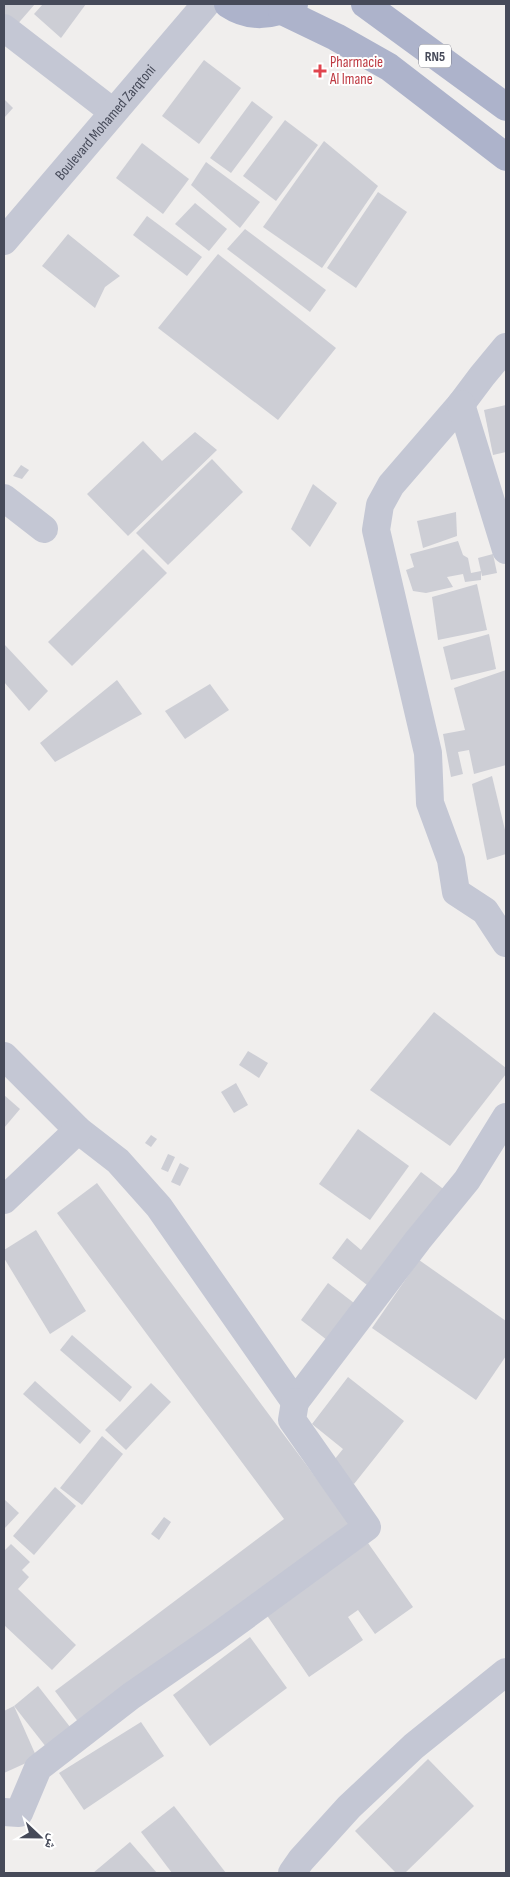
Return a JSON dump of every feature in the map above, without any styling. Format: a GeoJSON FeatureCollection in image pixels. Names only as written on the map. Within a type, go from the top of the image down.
{"type":"FeatureCollection","features":[{"type":"Feature","properties":{"kind":"main road","name":"RN5"},"geometry":{"type":"LineString","coordinates":[[228,4],[246,13],[264,15],[288,7],[389,67],[506,157]]}},
{"type":"Feature","properties":{"kind":"main road","name":"RN5"},"geometry":{"type":"LineString","coordinates":[[365,4],[506,107]]}},
{"type":"Feature","properties":{"kind":"street","name":"Boulevard Mohamed Zarqtoni"},"geometry":{"type":"LineString","coordinates":[[4,241],[206,4]]}},
{"type":"Feature","properties":{"kind":"street"},"geometry":{"type":"LineString","coordinates":[[4,28],[114,112]]}},
{"type":"Feature","properties":{"kind":"street"},"geometry":{"type":"LineString","coordinates":[[506,347],[494,374],[461,404],[384,495],[377,517],[376,530],[428,753],[430,803],[450,860],[456,892],[485,911],[506,943]]}},
{"type":"Feature","properties":{"kind":"street"},"geometry":{"type":"LineString","coordinates":[[461,404],[506,550]]}},
{"type":"Feature","properties":{"kind":"street"},"geometry":{"type":"LineString","coordinates":[[4,498],[44,529]]}},
{"type":"Feature","properties":{"kind":"street"},"geometry":{"type":"LineString","coordinates":[[4,1056],[78,1130],[118,1161],[159,1208],[295,1402]]}},
{"type":"Feature","properties":{"kind":"street"},"geometry":{"type":"LineString","coordinates":[[4,1812],[20,1813],[38,1768],[131,1696],[216,1638],[367,1527],[292,1420],[295,1402],[418,1240],[467,1180],[506,1117]]}},
{"type":"Feature","properties":{"kind":"street"},"geometry":{"type":"LineString","coordinates":[[4,1200],[78,1130]]}},
{"type":"Feature","properties":{"kind":"street"},"geometry":{"type":"LineString","coordinates":[[292,1873],[301,1860],[356,1800],[414,1746],[506,1672]]}},
{"type":"Feature","properties":{"kind":"building"},"geometry":{"type":"Polygon","coordinates":[[[4,4],[35,4],[15,27],[4,18],[4,4]]]}},
{"type":"Feature","properties":{"kind":"building"},"geometry":{"type":"Polygon","coordinates":[[[43,4],[86,4],[61,38],[34,14],[43,4]]]}},
{"type":"Feature","properties":{"kind":"building"},"geometry":{"type":"Polygon","coordinates":[[[204,60],[241,88],[199,144],[162,116],[204,60]]]}},
{"type":"Feature","properties":{"kind":"building"},"geometry":{"type":"Polygon","coordinates":[[[4,99],[13,108],[4,118],[4,99]]]}},
{"type":"Feature","properties":{"kind":"building"},"geometry":{"type":"Polygon","coordinates":[[[252,101],[273,117],[231,173],[210,158],[252,101]]]}},
{"type":"Feature","properties":{"kind":"building"},"geometry":{"type":"Polygon","coordinates":[[[285,120],[318,145],[276,201],[243,176],[285,120]]]}},
{"type":"Feature","properties":{"kind":"building"},"geometry":{"type":"Polygon","coordinates":[[[324,141],[378,186],[322,268],[263,227],[324,141]]]}},
{"type":"Feature","properties":{"kind":"building"},"geometry":{"type":"Polygon","coordinates":[[[142,143],[189,179],[163,214],[116,178],[142,143]]]}},
{"type":"Feature","properties":{"kind":"building"},"geometry":{"type":"Polygon","coordinates":[[[206,162],[260,202],[240,228],[191,185],[206,162]]]}},
{"type":"Feature","properties":{"kind":"building"},"geometry":{"type":"Polygon","coordinates":[[[378,192],[407,212],[356,288],[327,268],[378,192]]]}},
{"type":"Feature","properties":{"kind":"building"},"geometry":{"type":"Polygon","coordinates":[[[195,203],[227,229],[209,251],[175,224],[195,203]]]}},
{"type":"Feature","properties":{"kind":"building"},"geometry":{"type":"Polygon","coordinates":[[[147,216],[202,257],[187,276],[133,235],[147,216]]]}},
{"type":"Feature","properties":{"kind":"building"},"geometry":{"type":"Polygon","coordinates":[[[245,229],[326,290],[310,312],[227,249],[245,229]]]}},
{"type":"Feature","properties":{"kind":"building"},"geometry":{"type":"Polygon","coordinates":[[[68,234],[120,276],[105,287],[95,308],[42,266],[68,234]]]}},
{"type":"Feature","properties":{"kind":"building"},"geometry":{"type":"Polygon","coordinates":[[[218,254],[336,348],[278,420],[158,328],[218,254]]]}},
{"type":"Feature","properties":{"kind":"building"},"geometry":{"type":"Polygon","coordinates":[[[506,405],[506,452],[493,455],[484,410],[506,405]]]}},
{"type":"Feature","properties":{"kind":"building"},"geometry":{"type":"Polygon","coordinates":[[[195,432],[217,450],[128,536],[87,494],[143,441],[162,461],[195,432]]]}},
{"type":"Feature","properties":{"kind":"building"},"geometry":{"type":"Polygon","coordinates":[[[212,459],[243,492],[168,565],[136,533],[212,459]]]}},
{"type":"Feature","properties":{"kind":"building"},"geometry":{"type":"Polygon","coordinates":[[[21,465],[29,470],[22,479],[13,476],[21,465]]]}},
{"type":"Feature","properties":{"kind":"building"},"geometry":{"type":"Polygon","coordinates":[[[313,484],[337,503],[310,547],[291,529],[313,484]]]}},
{"type":"Feature","properties":{"kind":"building"},"geometry":{"type":"Polygon","coordinates":[[[456,512],[457,536],[423,548],[417,521],[456,512]]]}},
{"type":"Feature","properties":{"kind":"building"},"geometry":{"type":"Polygon","coordinates":[[[458,541],[463,555],[468,558],[471,573],[481,571],[481,580],[465,582],[463,574],[447,577],[453,587],[426,593],[413,591],[406,570],[414,567],[410,554],[458,541]]]}},
{"type":"Feature","properties":{"kind":"building"},"geometry":{"type":"Polygon","coordinates":[[[143,549],[167,573],[72,666],[48,642],[143,549]]]}},
{"type":"Feature","properties":{"kind":"building"},"geometry":{"type":"Polygon","coordinates":[[[493,554],[497,573],[482,576],[478,558],[493,554]]]}},
{"type":"Feature","properties":{"kind":"building"},"geometry":{"type":"Polygon","coordinates":[[[477,584],[487,630],[438,640],[432,597],[477,584]]]}},
{"type":"Feature","properties":{"kind":"building"},"geometry":{"type":"Polygon","coordinates":[[[489,634],[496,669],[451,680],[443,647],[489,634]]]}},
{"type":"Feature","properties":{"kind":"building"},"geometry":{"type":"Polygon","coordinates":[[[4,644],[48,691],[29,711],[4,682],[4,644]]]}},
{"type":"Feature","properties":{"kind":"building"},"geometry":{"type":"Polygon","coordinates":[[[506,670],[506,765],[474,774],[469,750],[458,752],[463,774],[451,777],[443,734],[465,730],[454,688],[506,670]]]}},
{"type":"Feature","properties":{"kind":"building"},"geometry":{"type":"Polygon","coordinates":[[[117,680],[142,714],[55,762],[40,743],[117,680]]]}},
{"type":"Feature","properties":{"kind":"building"},"geometry":{"type":"Polygon","coordinates":[[[210,684],[229,710],[185,739],[165,711],[210,684]]]}},
{"type":"Feature","properties":{"kind":"building"},"geometry":{"type":"Polygon","coordinates":[[[492,776],[506,834],[506,854],[487,860],[472,784],[492,776]]]}},
{"type":"Feature","properties":{"kind":"building"},"geometry":{"type":"Polygon","coordinates":[[[434,1012],[506,1068],[506,1074],[450,1146],[370,1090],[434,1012]]]}},
{"type":"Feature","properties":{"kind":"building"},"geometry":{"type":"Polygon","coordinates":[[[248,1051],[268,1063],[259,1078],[239,1065],[248,1051]]]}},
{"type":"Feature","properties":{"kind":"building"},"geometry":{"type":"Polygon","coordinates":[[[236,1083],[248,1105],[234,1113],[221,1092],[236,1083]]]}},
{"type":"Feature","properties":{"kind":"building"},"geometry":{"type":"Polygon","coordinates":[[[4,1095],[20,1109],[4,1128],[4,1095]]]}},
{"type":"Feature","properties":{"kind":"building"},"geometry":{"type":"Polygon","coordinates":[[[358,1129],[409,1166],[370,1220],[319,1184],[358,1129]]]}},
{"type":"Feature","properties":{"kind":"building"},"geometry":{"type":"Polygon","coordinates":[[[151,1135],[157,1139],[151,1147],[145,1143],[151,1135]]]}},
{"type":"Feature","properties":{"kind":"building"},"geometry":{"type":"Polygon","coordinates":[[[168,1154],[175,1157],[168,1172],[161,1169],[168,1154]]]}},
{"type":"Feature","properties":{"kind":"building"},"geometry":{"type":"Polygon","coordinates":[[[180,1163],[189,1168],[180,1186],[171,1182],[180,1163]]]}},
{"type":"Feature","properties":{"kind":"building"},"geometry":{"type":"Polygon","coordinates":[[[421,1172],[446,1191],[371,1288],[332,1258],[347,1238],[361,1250],[421,1172]]]}},
{"type":"Feature","properties":{"kind":"building"},"geometry":{"type":"Polygon","coordinates":[[[97,1183],[351,1525],[82,1727],[55,1691],[284,1519],[57,1213],[97,1183]]]}},
{"type":"Feature","properties":{"kind":"building"},"geometry":{"type":"Polygon","coordinates":[[[36,1230],[86,1311],[50,1334],[4,1258],[4,1250],[36,1230]]]}},
{"type":"Feature","properties":{"kind":"building"},"geometry":{"type":"Polygon","coordinates":[[[419,1260],[506,1321],[506,1356],[476,1400],[372,1328],[419,1260]]]}},
{"type":"Feature","properties":{"kind":"building"},"geometry":{"type":"Polygon","coordinates":[[[328,1283],[354,1303],[327,1340],[301,1320],[328,1283]]]}},
{"type":"Feature","properties":{"kind":"building"},"geometry":{"type":"Polygon","coordinates":[[[72,1335],[132,1387],[120,1402],[60,1350],[72,1335]]]}},
{"type":"Feature","properties":{"kind":"building"},"geometry":{"type":"Polygon","coordinates":[[[348,1377],[404,1421],[354,1484],[330,1465],[343,1449],[312,1424],[348,1377]]]}},
{"type":"Feature","properties":{"kind":"building"},"geometry":{"type":"Polygon","coordinates":[[[35,1381],[91,1431],[80,1444],[23,1394],[35,1381]]]}},
{"type":"Feature","properties":{"kind":"building"},"geometry":{"type":"Polygon","coordinates":[[[151,1383],[171,1402],[126,1450],[105,1430],[151,1383]]]}},
{"type":"Feature","properties":{"kind":"building"},"geometry":{"type":"Polygon","coordinates":[[[102,1436],[123,1454],[82,1505],[60,1488],[102,1436]]]}},
{"type":"Feature","properties":{"kind":"building"},"geometry":{"type":"Polygon","coordinates":[[[55,1487],[76,1506],[34,1555],[13,1536],[55,1487]]]}},
{"type":"Feature","properties":{"kind":"building"},"geometry":{"type":"Polygon","coordinates":[[[4,1499],[19,1513],[4,1529],[4,1499]]]}},
{"type":"Feature","properties":{"kind":"building"},"geometry":{"type":"Polygon","coordinates":[[[164,1517],[171,1522],[159,1540],[151,1534],[164,1517]]]}},
{"type":"Feature","properties":{"kind":"building"},"geometry":{"type":"Polygon","coordinates":[[[368,1543],[413,1607],[375,1634],[358,1610],[348,1617],[363,1640],[309,1677],[266,1614],[368,1543]]]}},
{"type":"Feature","properties":{"kind":"building"},"geometry":{"type":"Polygon","coordinates":[[[11,1544],[30,1562],[22,1570],[29,1577],[18,1589],[76,1645],[52,1670],[4,1625],[4,1551],[11,1544]]]}},
{"type":"Feature","properties":{"kind":"building"},"geometry":{"type":"Polygon","coordinates":[[[250,1637],[287,1688],[210,1746],[173,1695],[250,1637]]]}},
{"type":"Feature","properties":{"kind":"building"},"geometry":{"type":"Polygon","coordinates":[[[38,1686],[74,1732],[50,1752],[14,1706],[38,1686]]]}},
{"type":"Feature","properties":{"kind":"building"},"geometry":{"type":"Polygon","coordinates":[[[14,1706],[37,1758],[4,1773],[4,1711],[14,1706]]]}},
{"type":"Feature","properties":{"kind":"building"},"geometry":{"type":"Polygon","coordinates":[[[141,1722],[164,1756],[84,1810],[59,1773],[141,1722]]]}},
{"type":"Feature","properties":{"kind":"building"},"geometry":{"type":"Polygon","coordinates":[[[428,1759],[474,1806],[405,1873],[396,1873],[355,1831],[428,1759]]]}},
{"type":"Feature","properties":{"kind":"building"},"geometry":{"type":"Polygon","coordinates":[[[174,1806],[226,1873],[172,1873],[141,1832],[174,1806]]]}},
{"type":"Feature","properties":{"kind":"building"},"geometry":{"type":"Polygon","coordinates":[[[130,1842],[157,1873],[93,1873],[130,1842]]]}},
{"type":"Feature","properties":{"kind":"place","name":"Pharmacie Al Imane"},"geometry":{"type":"Point","coordinates":[320,71]}}]}
